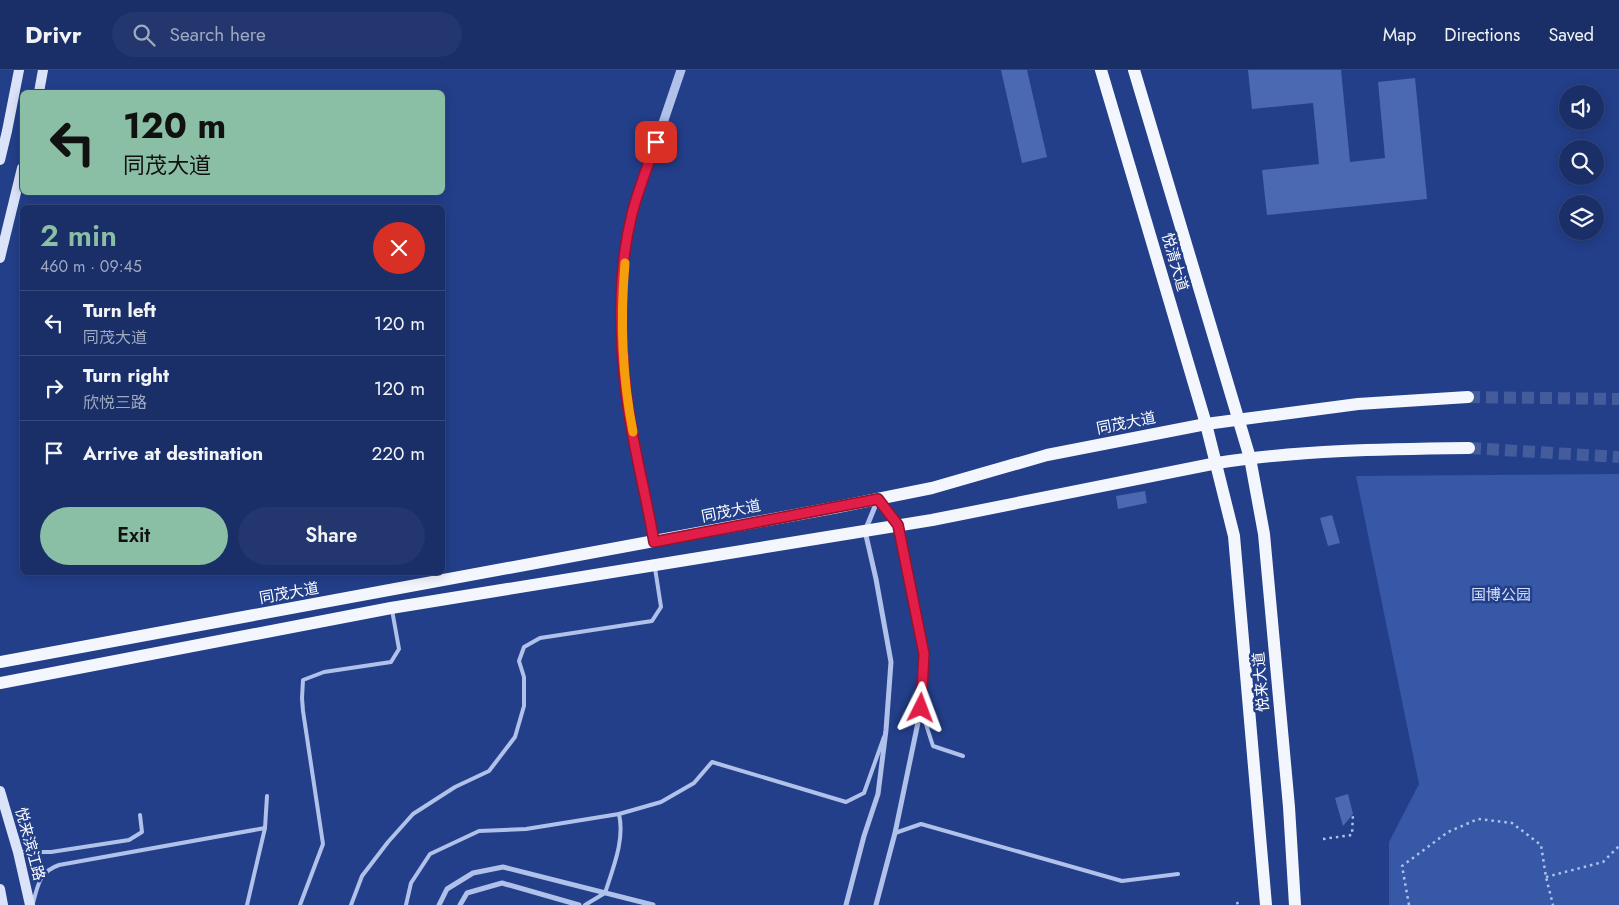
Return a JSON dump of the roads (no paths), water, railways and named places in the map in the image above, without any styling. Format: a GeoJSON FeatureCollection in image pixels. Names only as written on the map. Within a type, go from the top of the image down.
{"type":"FeatureCollection","features":[{"type":"Feature","properties":{"kind":"main road"},"geometry":{"type":"LineString","coordinates":[[0,160],[8,131],[19,70]]}},
{"type":"Feature","properties":{"kind":"main road"},"geometry":{"type":"LineString","coordinates":[[39,90],[43,70]]}},
{"type":"Feature","properties":{"kind":"main road","name":"悦清大道"},"geometry":{"type":"LineString","coordinates":[[1101,70],[1216,463]]}},
{"type":"Feature","properties":{"kind":"main road","name":"悦清大道"},"geometry":{"type":"LineString","coordinates":[[1135,70],[1250,458]]}},
{"type":"Feature","properties":{"kind":"main road"},"geometry":{"type":"LineString","coordinates":[[0,258],[20,176]]}},
{"type":"Feature","properties":{"kind":"main road","name":"同茂大道"},"geometry":{"type":"LineString","coordinates":[[0,662],[878,499],[932,488],[1047,455],[1206,424],[1358,404],[1468,397]]}},
{"type":"Feature","properties":{"kind":"main road"},"geometry":{"type":"LineString","coordinates":[[0,683],[391,608],[865,531],[1216,463],[1250,458],[1364,449],[1469,448]]}},
{"type":"Feature","properties":{"kind":"main road","name":"悦来大道"},"geometry":{"type":"LineString","coordinates":[[1250,458],[1264,534],[1287,788],[1295,905]]}},
{"type":"Feature","properties":{"kind":"main road","name":"悦来大道"},"geometry":{"type":"LineString","coordinates":[[1216,463],[1234,536],[1266,905]]}},
{"type":"Feature","properties":{"kind":"main road","name":"悦来滨江路"},"geometry":{"type":"LineString","coordinates":[[0,792],[31,905]]}},
{"type":"Feature","properties":{"kind":"main road"},"geometry":{"type":"LineString","coordinates":[[0,889],[4,905]]}},
{"type":"Feature","properties":{"kind":"street"},"geometry":{"type":"LineString","coordinates":[[654,542],[627,400],[622,333],[622,296],[625,253],[632,214],[681,70]]}},
{"type":"Feature","properties":{"kind":"street"},"geometry":{"type":"LineString","coordinates":[[876,905],[895,833],[921,708],[924,654],[898,525],[878,499]]}},
{"type":"Feature","properties":{"kind":"street"},"geometry":{"type":"LineString","coordinates":[[846,905],[864,836],[878,794],[886,730],[891,662],[865,531],[878,499]]}},
{"type":"Feature","properties":{"kind":"street"},"geometry":{"type":"LineString","coordinates":[[439,905],[447,889],[473,873],[503,867],[653,905]]}},
{"type":"Feature","properties":{"kind":"street"},"geometry":{"type":"LineString","coordinates":[[460,905],[467,893],[502,884],[579,905]]}},
{"type":"Feature","properties":{"kind":"lane"},"geometry":{"type":"LineString","coordinates":[[351,905],[362,876],[388,842],[413,814],[455,787],[489,771],[515,737],[524,706],[524,677],[519,661],[524,647],[540,638],[652,621],[661,607],[655,565]]}},
{"type":"Feature","properties":{"kind":"lane"},"geometry":{"type":"LineString","coordinates":[[300,905],[323,844],[303,712],[303,680],[324,672],[391,662],[399,649],[391,608]]}},
{"type":"Feature","properties":{"kind":"lane"},"geometry":{"type":"LineString","coordinates":[[921,708],[933,746],[963,756]]}},
{"type":"Feature","properties":{"kind":"lane"},"geometry":{"type":"LineString","coordinates":[[406,905],[411,883],[430,854],[478,831],[526,829],[619,814],[661,802],[694,783],[712,762],[846,802],[864,794],[886,730]]}},
{"type":"Feature","properties":{"kind":"lane"},"geometry":{"type":"LineString","coordinates":[[248,905],[265,828],[267,796]]}},
{"type":"Feature","properties":{"kind":"lane"},"geometry":{"type":"LineString","coordinates":[[584,905],[605,893],[617,856],[622,828],[619,814]]}},
{"type":"Feature","properties":{"kind":"lane"},"geometry":{"type":"LineString","coordinates":[[18,852],[51,852],[129,840],[142,832],[140,815]]}},
{"type":"Feature","properties":{"kind":"lane"},"geometry":{"type":"LineString","coordinates":[[895,833],[921,824],[1122,881],[1178,874]]}},
{"type":"Feature","properties":{"kind":"lane"},"geometry":{"type":"LineString","coordinates":[[31,905],[38,884],[43,874],[49,868],[265,828]]}},
{"type":"Feature","properties":{"kind":"tunnel"},"geometry":{"type":"LineString","coordinates":[[1468,397],[1619,399]]}},
{"type":"Feature","properties":{"kind":"tunnel"},"geometry":{"type":"LineString","coordinates":[[1469,448],[1619,457]]}},
{"type":"Feature","properties":{"kind":"park label","name":"国博公园"},"geometry":{"type":"Point","coordinates":[1501,595]}}]}
